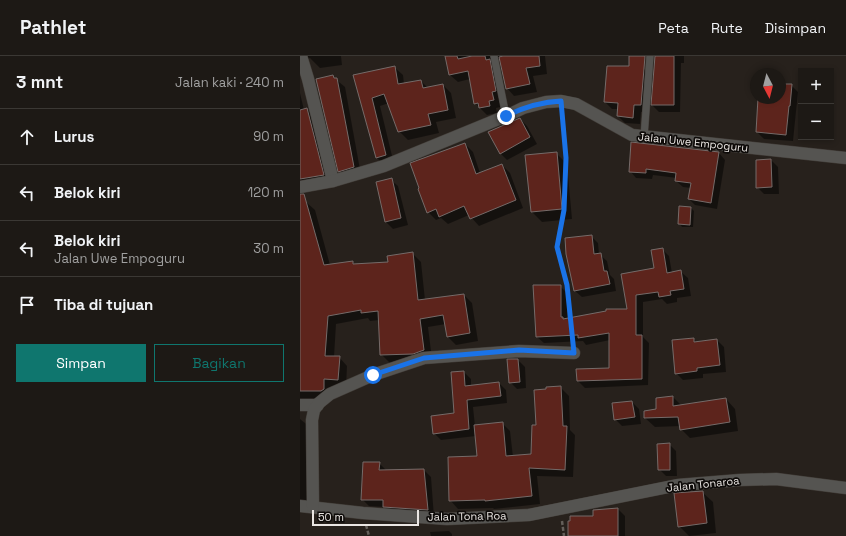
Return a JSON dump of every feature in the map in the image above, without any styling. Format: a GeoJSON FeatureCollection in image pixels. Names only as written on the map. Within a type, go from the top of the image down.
{"type":"FeatureCollection","features":[{"type":"Feature","properties":{"kind":"street"},"geometry":{"type":"LineString","coordinates":[[301,56],[333,181]]}},
{"type":"Feature","properties":{"kind":"street","name":"Jalan Uwe Empoguru"},"geometry":{"type":"LineString","coordinates":[[300,187],[333,181],[384,166],[523,108],[546,102],[561,101],[576,104],[632,135],[846,158]]}},
{"type":"Feature","properties":{"kind":"street"},"geometry":{"type":"LineString","coordinates":[[313,507],[311,430],[314,410],[330,394],[373,375],[424,358],[519,350],[574,353]]}},
{"type":"Feature","properties":{"kind":"street"},"geometry":{"type":"LineString","coordinates":[[300,405],[318,405]]}},
{"type":"Feature","properties":{"kind":"street","name":"Jalan Tonaroa"},"geometry":{"type":"LineString","coordinates":[[562,508],[678,485],[740,480],[776,479],[846,488]]}},
{"type":"Feature","properties":{"kind":"street","name":"Jalan Tona Roa"},"geometry":{"type":"LineString","coordinates":[[300,506],[363,513],[447,519],[529,515],[562,508]]}},
{"type":"Feature","properties":{"kind":"lane"},"geometry":{"type":"LineString","coordinates":[[494,56],[506,116]]}},
{"type":"Feature","properties":{"kind":"lane"},"geometry":{"type":"LineString","coordinates":[[644,137],[650,56]]}},
{"type":"Feature","properties":{"kind":"path"},"geometry":{"type":"LineString","coordinates":[[561,101],[566,158],[564,210],[557,247],[567,285],[574,353]]}},
{"type":"Feature","properties":{"kind":"building"},"geometry":{"type":"Polygon","coordinates":[[[445,56],[457,56],[458,59],[472,56],[485,56],[486,60],[490,59],[496,91],[492,92],[494,100],[489,101],[490,106],[479,108],[478,103],[474,104],[468,71],[449,75],[445,56]]]}},
{"type":"Feature","properties":{"kind":"building"},"geometry":{"type":"Polygon","coordinates":[[[539,56],[540,66],[526,68],[530,84],[506,89],[499,57],[539,56]]]}},
{"type":"Feature","properties":{"kind":"building"},"geometry":{"type":"Polygon","coordinates":[[[629,56],[645,56],[641,105],[634,105],[633,118],[617,116],[618,103],[604,102],[607,66],[629,66],[629,56]]]}},
{"type":"Feature","properties":{"kind":"building"},"geometry":{"type":"Polygon","coordinates":[[[655,56],[674,56],[674,105],[651,105],[655,56]]]}},
{"type":"Feature","properties":{"kind":"building"},"geometry":{"type":"Polygon","coordinates":[[[395,66],[398,84],[421,80],[423,88],[443,84],[448,110],[428,114],[431,125],[398,132],[384,94],[372,98],[386,155],[376,158],[353,75],[395,66]]]}},
{"type":"Feature","properties":{"kind":"building"},"geometry":{"type":"Polygon","coordinates":[[[333,75],[334,78],[337,78],[354,167],[338,172],[316,79],[333,75]]]}},
{"type":"Feature","properties":{"kind":"building"},"geometry":{"type":"Polygon","coordinates":[[[786,84],[792,84],[786,135],[756,132],[758,104],[786,104],[786,84]]]}},
{"type":"Feature","properties":{"kind":"building"},"geometry":{"type":"Polygon","coordinates":[[[307,108],[324,175],[300,179],[300,110],[307,108]]]}},
{"type":"Feature","properties":{"kind":"building"},"geometry":{"type":"Polygon","coordinates":[[[520,118],[530,137],[500,154],[488,132],[520,118]]]}},
{"type":"Feature","properties":{"kind":"building"},"geometry":{"type":"Polygon","coordinates":[[[631,142],[719,152],[711,203],[688,199],[691,183],[675,181],[676,173],[646,169],[646,173],[629,172],[631,142]]]}},
{"type":"Feature","properties":{"kind":"building"},"geometry":{"type":"Polygon","coordinates":[[[465,143],[476,174],[502,164],[516,200],[470,219],[464,206],[439,217],[436,209],[427,213],[410,163],[465,143]]]}},
{"type":"Feature","properties":{"kind":"building"},"geometry":{"type":"Polygon","coordinates":[[[557,152],[562,209],[531,212],[525,155],[557,152]]]}},
{"type":"Feature","properties":{"kind":"building"},"geometry":{"type":"Polygon","coordinates":[[[771,159],[772,187],[756,188],[756,160],[771,159]]]}},
{"type":"Feature","properties":{"kind":"building"},"geometry":{"type":"Polygon","coordinates":[[[392,178],[401,218],[385,222],[376,182],[392,178]]]}},
{"type":"Feature","properties":{"kind":"building"},"geometry":{"type":"Polygon","coordinates":[[[300,194],[304,194],[324,265],[353,261],[353,264],[388,262],[387,256],[413,252],[418,300],[464,294],[470,333],[447,337],[443,315],[420,319],[424,350],[413,354],[380,355],[378,311],[361,313],[361,310],[328,316],[325,356],[340,356],[338,380],[324,379],[324,389],[321,391],[300,391],[300,194]]]}},
{"type":"Feature","properties":{"kind":"building"},"geometry":{"type":"Polygon","coordinates":[[[679,206],[691,207],[690,225],[678,224],[679,206]]]}},
{"type":"Feature","properties":{"kind":"building"},"geometry":{"type":"Polygon","coordinates":[[[592,235],[594,254],[601,253],[604,271],[607,271],[610,284],[574,291],[566,254],[565,238],[592,235]]]}},
{"type":"Feature","properties":{"kind":"building"},"geometry":{"type":"Polygon","coordinates":[[[663,248],[667,273],[681,270],[684,289],[670,291],[671,295],[659,297],[658,292],[636,295],[636,335],[642,335],[642,379],[577,381],[576,369],[609,368],[609,333],[578,338],[578,335],[536,337],[533,285],[561,285],[561,317],[563,317],[563,319],[606,311],[606,309],[627,309],[621,274],[654,268],[651,250],[663,248]]]}},
{"type":"Feature","properties":{"kind":"building"},"geometry":{"type":"Polygon","coordinates":[[[694,338],[694,342],[717,339],[720,365],[697,368],[697,371],[675,374],[672,340],[694,338]]]}},
{"type":"Feature","properties":{"kind":"building"},"geometry":{"type":"Polygon","coordinates":[[[507,359],[518,359],[520,382],[509,383],[507,359]]]}},
{"type":"Feature","properties":{"kind":"building"},"geometry":{"type":"Polygon","coordinates":[[[464,371],[465,386],[499,382],[501,396],[467,400],[469,429],[433,434],[431,416],[454,413],[451,372],[464,371]]]}},
{"type":"Feature","properties":{"kind":"building"},"geometry":{"type":"Polygon","coordinates":[[[561,386],[563,426],[567,426],[565,470],[529,468],[532,496],[485,501],[449,501],[448,457],[477,456],[474,425],[503,422],[506,456],[531,454],[532,425],[536,425],[534,390],[546,389],[546,387],[561,386]]]}},
{"type":"Feature","properties":{"kind":"building"},"geometry":{"type":"Polygon","coordinates":[[[673,396],[673,406],[726,398],[730,422],[680,430],[678,417],[644,418],[644,411],[656,409],[656,398],[673,396]]]}},
{"type":"Feature","properties":{"kind":"building"},"geometry":{"type":"Polygon","coordinates":[[[632,401],[635,417],[614,420],[612,403],[632,401]]]}},
{"type":"Feature","properties":{"kind":"building"},"geometry":{"type":"Polygon","coordinates":[[[670,443],[670,470],[658,470],[657,444],[670,443]]]}},
{"type":"Feature","properties":{"kind":"building"},"geometry":{"type":"Polygon","coordinates":[[[363,462],[380,462],[379,470],[424,469],[428,510],[383,507],[383,500],[361,500],[363,462]]]}},
{"type":"Feature","properties":{"kind":"building"},"geometry":{"type":"Polygon","coordinates":[[[703,491],[707,523],[678,527],[674,493],[703,491]]]}},
{"type":"Feature","properties":{"kind":"building"},"geometry":{"type":"Polygon","coordinates":[[[618,508],[618,536],[568,536],[568,521],[570,521],[570,516],[593,516],[593,510],[618,508]]]}},
{"type":"Feature","properties":{"kind":"route"},"geometry":{"type":"LineString","coordinates":[[373,375],[424,358],[519,350],[574,353],[567,285],[557,247],[564,210],[566,158],[561,101],[546,102],[523,108],[506,116]]}}]}
